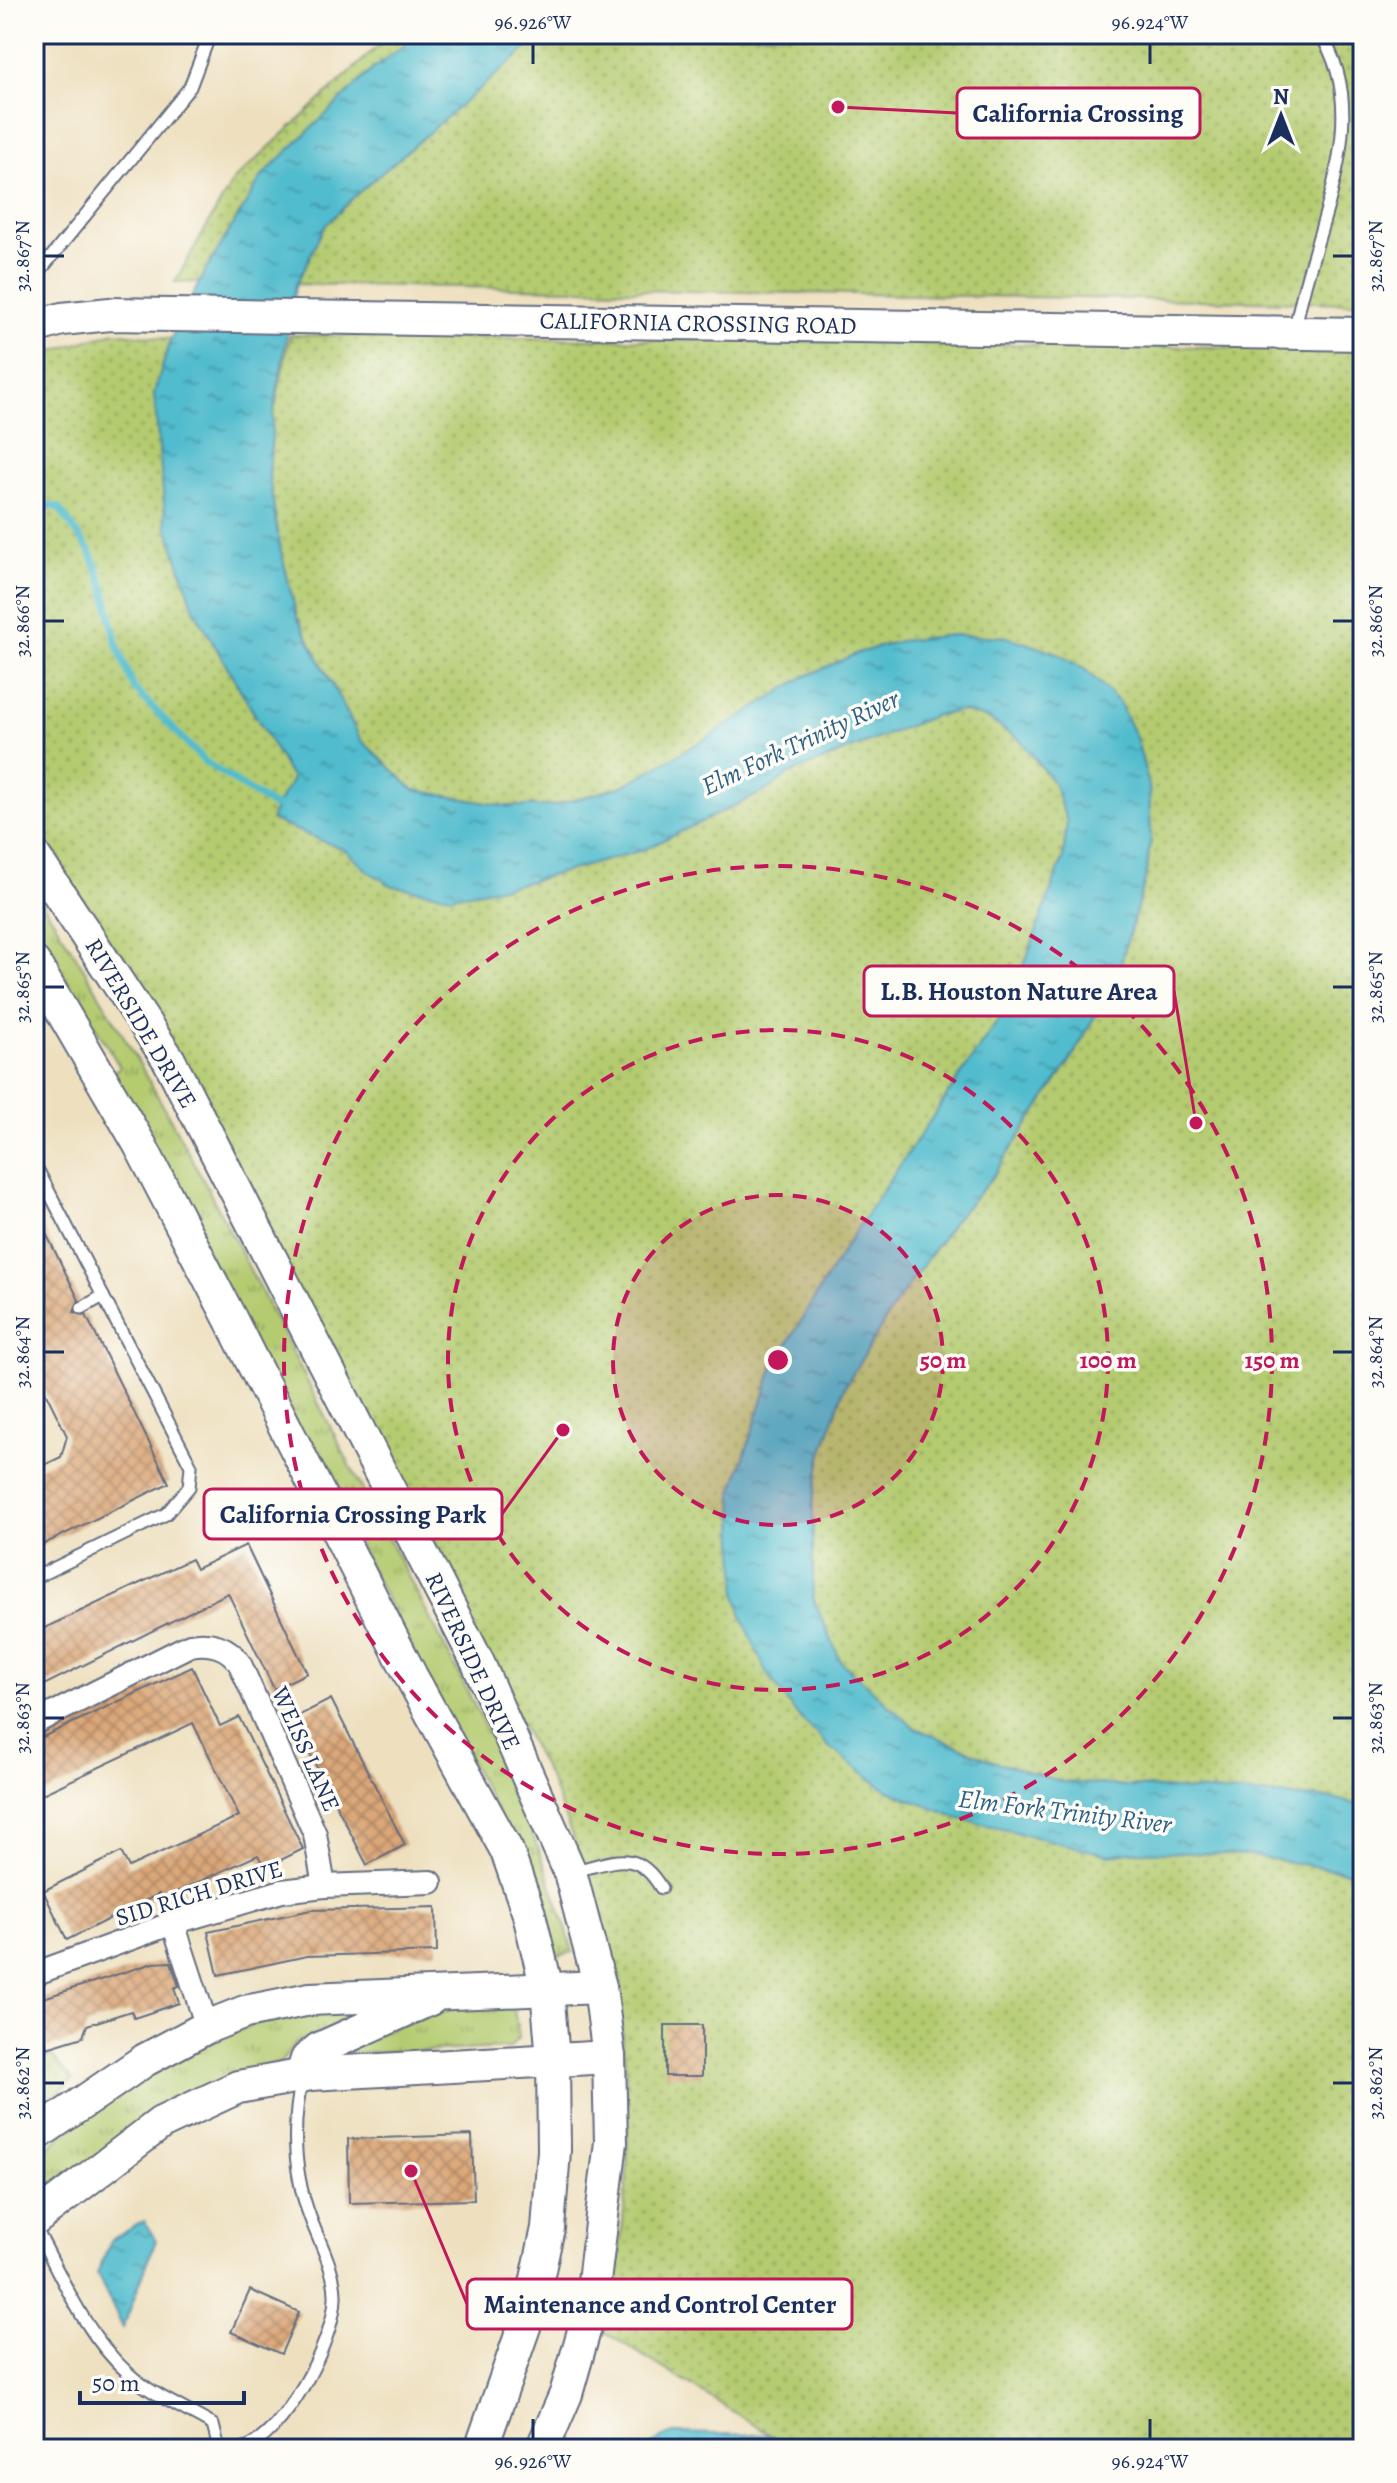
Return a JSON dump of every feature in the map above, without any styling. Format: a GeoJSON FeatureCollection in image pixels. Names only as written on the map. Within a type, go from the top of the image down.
{"type":"FeatureCollection","features":[{"type":"Feature","properties":{"kind":"main road","name":"CALIFORNIA CROSSING ROAD"},"geometry":{"type":"LineString","coordinates":[[37,326],[110,314],[144,314],[1363,334]]}},
{"type":"Feature","properties":{"kind":"main road","name":"RIVERSIDE DRIVE"},"geometry":{"type":"LineString","coordinates":[[34,856],[169,1060],[478,1663],[570,1872],[600,1987],[609,2057],[609,2172],[591,2306],[566,2394],[542,2449]]}},
{"type":"Feature","properties":{"kind":"main road"},"geometry":{"type":"LineString","coordinates":[[34,963],[140,1145],[412,1678],[507,1851],[529,1914],[547,1989],[553,2059],[554,2151],[548,2228],[531,2307],[481,2449]]}},
{"type":"Feature","properties":{"kind":"main road"},"geometry":{"type":"LineString","coordinates":[[34,2136],[100,2088],[207,2027],[245,2012],[310,1999],[600,1987]]}},
{"type":"Feature","properties":{"kind":"main road"},"geometry":{"type":"LineString","coordinates":[[302,2076],[307,2059],[319,2049],[440,1994]]}},
{"type":"Feature","properties":{"kind":"main road"},"geometry":{"type":"LineString","coordinates":[[34,2223],[161,2123],[238,2087],[302,2076],[609,2057]]}},
{"type":"Feature","properties":{"kind":"street","name":"WEISS LANE"},"geometry":{"type":"LineString","coordinates":[[34,1723],[190,1645],[217,1645],[236,1656],[294,1783],[315,1834],[324,1886]]}},
{"type":"Feature","properties":{"kind":"street","name":"SID RICH DRIVE"},"geometry":{"type":"LineString","coordinates":[[34,1974],[251,1898],[324,1886],[431,1882]]}},
{"type":"Feature","properties":{"kind":"street"},"geometry":{"type":"LineString","coordinates":[[173,1923],[207,2027]]}},
{"type":"Feature","properties":{"kind":"lane"},"geometry":{"type":"LineString","coordinates":[[37,326],[34,279],[190,87],[210,34]]}},
{"type":"Feature","properties":{"kind":"lane"},"geometry":{"type":"LineString","coordinates":[[1294,334],[1301,292],[1343,130],[1343,88],[1331,50],[1320,34]]}},
{"type":"Feature","properties":{"kind":"lane"},"geometry":{"type":"LineString","coordinates":[[34,1163],[191,1466],[189,1487],[166,1514],[34,1578]]}},
{"type":"Feature","properties":{"kind":"lane"},"geometry":{"type":"LineString","coordinates":[[82,1308],[103,1296]]}},
{"type":"Feature","properties":{"kind":"lane"},"geometry":{"type":"LineString","coordinates":[[570,1872],[617,1861],[640,1862],[650,1868],[661,1888]]}},
{"type":"Feature","properties":{"kind":"lane"},"geometry":{"type":"LineString","coordinates":[[242,2449],[262,2440],[287,2412],[331,2324],[333,2280],[301,2189],[294,2128],[302,2076]]}},
{"type":"Feature","properties":{"kind":"lane"},"geometry":{"type":"LineString","coordinates":[[34,2223],[82,2319],[102,2345],[130,2376],[213,2425],[219,2449]]}},
{"type":"Feature","properties":{"kind":"green space"},"geometry":{"type":"Polygon","coordinates":[[[391,34],[1363,34],[1363,303],[175,282],[233,181],[391,34]]]}},
{"type":"Feature","properties":{"kind":"green space"},"geometry":{"type":"Polygon","coordinates":[[[114,332],[171,339],[154,393],[166,524],[195,611],[292,779],[271,820],[345,850],[369,872],[520,884],[643,850],[767,790],[789,774],[936,715],[962,711],[988,719],[1020,740],[1053,782],[1067,822],[1063,858],[1011,1001],[848,1242],[773,1368],[733,1491],[828,1746],[886,1790],[958,1818],[1109,1855],[1137,1851],[1247,1855],[1363,1874],[1363,2449],[793,2449],[605,2332],[615,2280],[627,2177],[626,2075],[621,2024],[601,1920],[578,1850],[551,1782],[129,978],[34,827],[34,357],[114,332]]]}},
{"type":"Feature","properties":{"kind":"green space"},"geometry":{"type":"Polygon","coordinates":[[[290,335],[1363,349],[1363,1806],[1336,1799],[1062,1782],[990,1760],[913,1727],[841,1662],[813,1598],[813,1501],[821,1457],[844,1388],[894,1306],[956,1218],[988,1183],[1069,1063],[1117,976],[1145,880],[1151,838],[1149,786],[1137,740],[1087,671],[1057,653],[1007,637],[952,635],[900,641],[858,653],[804,677],[623,786],[552,806],[504,806],[414,790],[361,740],[297,617],[279,543],[269,476],[273,416],[290,335]]]}},
{"type":"Feature","properties":{"kind":"green space"},"geometry":{"type":"Polygon","coordinates":[[[34,890],[122,1033],[163,1107],[448,1652],[531,1830],[573,1952],[557,1956],[537,1890],[113,1072],[120,1067],[34,926],[34,890]]]}},
{"type":"Feature","properties":{"kind":"green space"},"geometry":{"type":"Polygon","coordinates":[[[513,2005],[519,2037],[510,2048],[340,2054],[339,2046],[457,2006],[513,2005]]]}},
{"type":"Feature","properties":{"kind":"green space"},"geometry":{"type":"Polygon","coordinates":[[[290,2013],[380,2013],[297,2042],[280,2063],[258,2067],[44,2194],[39,2191],[34,2182],[34,2171],[40,2156],[92,2111],[190,2052],[224,2036],[290,2013]]]}},
{"type":"Feature","properties":{"kind":"green space"},"geometry":{"type":"Polygon","coordinates":[[[34,2056],[53,2057],[73,2080],[34,2112],[34,2056]]]}},
{"type":"Feature","properties":{"kind":"water","name":"Elm Fork Trinity River"},"geometry":{"type":"Polygon","coordinates":[[[419,34],[544,34],[356,195],[324,227],[295,287],[273,416],[269,476],[279,543],[297,617],[361,740],[414,790],[504,806],[552,806],[623,786],[804,677],[858,653],[900,641],[952,635],[1007,637],[1057,653],[1087,671],[1119,702],[1137,740],[1149,786],[1151,838],[1145,880],[1117,976],[1069,1063],[988,1183],[956,1218],[894,1306],[844,1388],[821,1457],[813,1501],[813,1598],[841,1662],[913,1727],[990,1760],[1062,1782],[1336,1799],[1363,1806],[1363,1874],[1247,1855],[1137,1851],[1109,1855],[958,1818],[886,1790],[828,1746],[793,1710],[765,1670],[743,1619],[737,1598],[733,1491],[773,1368],[848,1242],[1011,1001],[1063,858],[1067,822],[1053,782],[1020,740],[988,719],[963,711],[936,715],[789,774],[767,790],[643,850],[520,884],[452,896],[393,886],[369,872],[345,850],[271,820],[292,779],[195,611],[166,524],[154,393],[171,339],[203,275],[263,175],[372,70],[419,34]]]}},
{"type":"Feature","properties":{"kind":"water"},"geometry":{"type":"Polygon","coordinates":[[[144,2221],[156,2240],[123,2328],[97,2274],[111,2240],[144,2221]]]}},
{"type":"Feature","properties":{"kind":"water"},"geometry":{"type":"Polygon","coordinates":[[[677,2433],[767,2435],[793,2449],[648,2449],[661,2438],[677,2433]]]}},
{"type":"Feature","properties":{"kind":"building"},"geometry":{"type":"Polygon","coordinates":[[[34,1209],[79,1300],[74,1312],[86,1315],[169,1483],[34,1549],[34,1470],[61,1457],[67,1436],[34,1369],[34,1209]]]}},
{"type":"Feature","properties":{"kind":"building"},"geometry":{"type":"Polygon","coordinates":[[[246,1545],[307,1673],[274,1689],[228,1593],[34,1690],[34,1633],[191,1559],[196,1569],[246,1545]]]}},
{"type":"Feature","properties":{"kind":"building"},"geometry":{"type":"Polygon","coordinates":[[[192,1667],[220,1726],[239,1717],[303,1849],[265,1868],[258,1855],[161,1899],[159,1894],[67,1940],[43,1891],[121,1852],[129,1867],[239,1816],[193,1723],[34,1798],[34,1741],[192,1667]]]}},
{"type":"Feature","properties":{"kind":"building"},"geometry":{"type":"Polygon","coordinates":[[[331,1699],[405,1845],[367,1865],[292,1719],[331,1699]]]}},
{"type":"Feature","properties":{"kind":"building"},"geometry":{"type":"Polygon","coordinates":[[[436,1907],[437,1952],[307,1956],[218,1975],[208,1932],[311,1910],[436,1907]]]}},
{"type":"Feature","properties":{"kind":"building"},"geometry":{"type":"Polygon","coordinates":[[[171,1962],[179,1986],[174,1988],[179,2003],[134,2018],[131,2011],[87,2025],[83,2037],[47,2048],[34,2001],[153,1963],[171,1962]]]}},
{"type":"Feature","properties":{"kind":"building"},"geometry":{"type":"Polygon","coordinates":[[[665,2025],[702,2025],[702,2076],[665,2076],[665,2025]]]}},
{"type":"Feature","properties":{"kind":"building"},"geometry":{"type":"Polygon","coordinates":[[[472,2135],[474,2200],[349,2203],[348,2139],[472,2135]]]}},
{"type":"Feature","properties":{"kind":"building"},"geometry":{"type":"Polygon","coordinates":[[[250,2290],[299,2312],[281,2354],[231,2332],[250,2290]]]}},
{"type":"Feature","properties":{"kind":"waterway"},"geometry":{"type":"LineString","coordinates":[[34,504],[58,507],[91,553],[105,590],[117,645],[134,688],[205,762],[273,806],[280,807]]}},
{"type":"Feature","properties":{"kind":"place","name":"California Crossing"},"geometry":{"type":"Point","coordinates":[838,107]}},
{"type":"Feature","properties":{"kind":"place","name":"L.B. Houston Nature Area"},"geometry":{"type":"Point","coordinates":[1196,1123]}},
{"type":"Feature","properties":{"kind":"place","name":"California Crossing Park"},"geometry":{"type":"Point","coordinates":[563,1430]}},
{"type":"Feature","properties":{"kind":"place","name":"Maintenance and Control Center"},"geometry":{"type":"Point","coordinates":[411,2171]}}]}
